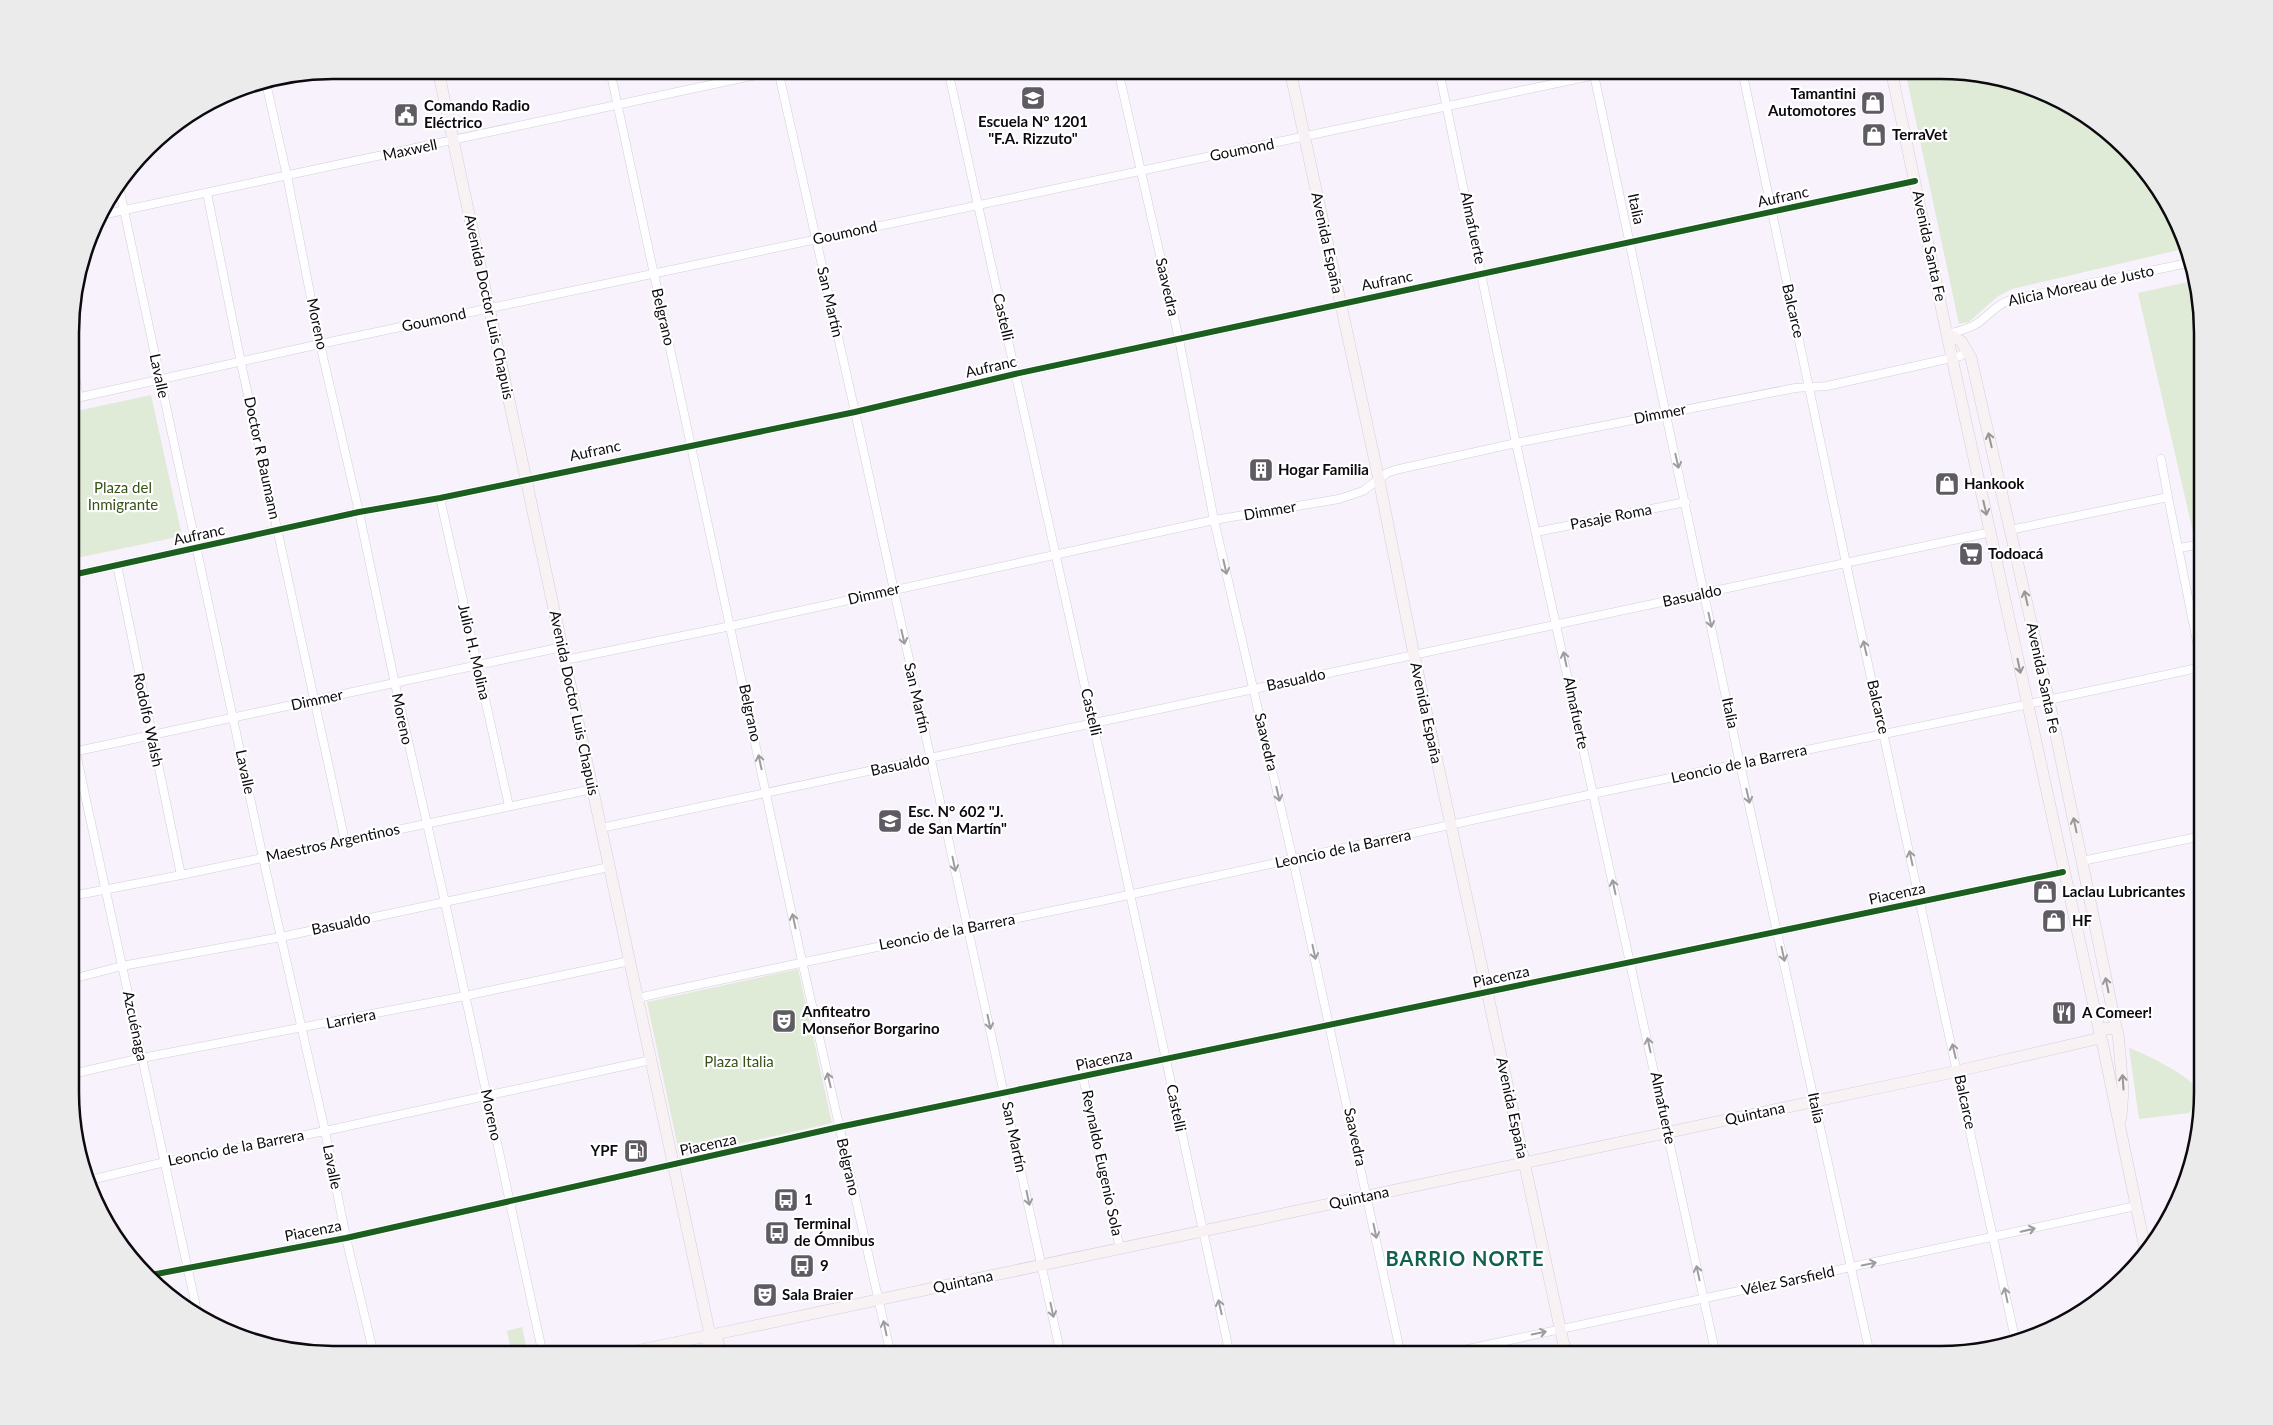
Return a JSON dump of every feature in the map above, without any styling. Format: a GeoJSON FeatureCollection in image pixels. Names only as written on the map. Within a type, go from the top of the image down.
{"type":"FeatureCollection","features":[{"type":"Feature","properties":{"kind":"main road","name":"Avenida Doctor Luis Chapuis"},"geometry":{"type":"LineString","coordinates":[[440,79],[710,1335]]}},
{"type":"Feature","properties":{"kind":"main road","name":"Avenida España"},"geometry":{"type":"LineString","coordinates":[[1292,79],[1379,480],[1414,655],[1486,992],[1564,1346]]}},
{"type":"Feature","properties":{"kind":"main road","name":"Avenida Santa Fe"},"geometry":{"type":"LineString","coordinates":[[1894,79],[1952,358],[2101,1038],[2144,1244]]}},
{"type":"Feature","properties":{"kind":"main road"},"geometry":{"type":"LineString","coordinates":[[1948,334],[1956,337],[1968,351]]}},
{"type":"Feature","properties":{"kind":"main road","name":"Avenida Santa Fe"},"geometry":{"type":"LineString","coordinates":[[1968,351],[2049,701],[2118,1035],[2123,1089],[2119,1127]]}},
{"type":"Feature","properties":{"kind":"main road","name":"Quintana"},"geometry":{"type":"LineString","coordinates":[[659,1346],[1958,1071],[2101,1038],[2103,1030],[2108,1027],[2114,1029],[2118,1035]]}},
{"type":"Feature","properties":{"kind":"main road"},"geometry":{"type":"LineString","coordinates":[[708,1346],[710,1335],[718,1342],[719,1346]]}},
{"type":"Feature","properties":{"kind":"street","name":"Belgrano"},"geometry":{"type":"LineString","coordinates":[[612,79],[653,274],[732,626],[802,961],[889,1346]]}},
{"type":"Feature","properties":{"kind":"street","name":"Maxwell"},"geometry":{"type":"LineString","coordinates":[[108,213],[738,79]]}},
{"type":"Feature","properties":{"kind":"street","name":"San Martín"},"geometry":{"type":"LineString","coordinates":[[781,79],[1059,1346]]}},
{"type":"Feature","properties":{"kind":"street","name":"Castelli"},"geometry":{"type":"LineString","coordinates":[[950,79],[1093,723],[1228,1346]]}},
{"type":"Feature","properties":{"kind":"street","name":"Saavedra"},"geometry":{"type":"LineString","coordinates":[[1120,79],[1179,339],[1214,520],[1294,860],[1399,1346]]}},
{"type":"Feature","properties":{"kind":"street","name":"Almafuerte"},"geometry":{"type":"LineString","coordinates":[[1441,79],[1483,275],[1516,443],[1714,1346]]}},
{"type":"Feature","properties":{"kind":"street","name":"Goumond"},"geometry":{"type":"LineString","coordinates":[[79,397],[320,344],[1304,138],[1568,79]]}},
{"type":"Feature","properties":{"kind":"street","name":"Italia"},"geometry":{"type":"LineString","coordinates":[[1595,79],[1740,764],[1779,932],[1868,1346]]}},
{"type":"Feature","properties":{"kind":"street","name":"Balcarce"},"geometry":{"type":"LineString","coordinates":[[1744,79],[1846,563],[2014,1335]]}},
{"type":"Feature","properties":{"kind":"street","name":"Moreno"},"geometry":{"type":"LineString","coordinates":[[267,87],[287,176],[320,344],[359,512],[394,684],[445,902],[541,1346]]}},
{"type":"Feature","properties":{"kind":"street","name":"Aufranc"},"geometry":{"type":"LineString","coordinates":[[79,573],[359,512],[440,498],[691,444],[855,412],[1016,374],[1915,181]]}},
{"type":"Feature","properties":{"kind":"street","name":"Lavalle"},"geometry":{"type":"LineString","coordinates":[[120,192],[263,858],[325,1131],[346,1238],[372,1346]]}},
{"type":"Feature","properties":{"kind":"street","name":"Doctor R Baumann"},"geometry":{"type":"LineString","coordinates":[[207,193],[241,363],[345,841]]}},
{"type":"Feature","properties":{"kind":"street","name":"Alicia Moreau de Justo"},"geometry":{"type":"LineString","coordinates":[[1948,334],[1968,329],[1999,304],[2010,300],[2185,264]]}},
{"type":"Feature","properties":{"kind":"street","name":"Dimmer"},"geometry":{"type":"LineString","coordinates":[[565,660],[732,626],[893,589],[1214,520],[1339,499],[1363,491],[1387,473],[1395,470],[1665,413],[1795,388],[1827,386],[1965,355],[1968,351]]}},
{"type":"Feature","properties":{"kind":"street"},"geometry":{"type":"LineString","coordinates":[[2161,459],[2194,626]]}},
{"type":"Feature","properties":{"kind":"street"},"geometry":{"type":"LineString","coordinates":[[2010,530],[2168,497]]}},
{"type":"Feature","properties":{"kind":"street","name":"Julio H. Molina"},"geometry":{"type":"LineString","coordinates":[[440,498],[509,806]]}},
{"type":"Feature","properties":{"kind":"street","name":"Pasaje Roma"},"geometry":{"type":"LineString","coordinates":[[1536,532],[1686,502]]}},
{"type":"Feature","properties":{"kind":"street","name":"Basualdo"},"geometry":{"type":"LineString","coordinates":[[601,828],[1991,532]]}},
{"type":"Feature","properties":{"kind":"street"},"geometry":{"type":"LineString","coordinates":[[2179,548],[2194,545]]}},
{"type":"Feature","properties":{"kind":"street","name":"Rodolfo Walsh"},"geometry":{"type":"LineString","coordinates":[[117,565],[181,875]]}},
{"type":"Feature","properties":{"kind":"street","name":"Dimmer"},"geometry":{"type":"LineString","coordinates":[[79,751],[562,647]]}},
{"type":"Feature","properties":{"kind":"street","name":"Leoncio de la Barrera"},"geometry":{"type":"LineString","coordinates":[[638,998],[802,961],[1294,860],[1594,793],[1740,764],[1884,732],[2028,706],[2194,669]]}},
{"type":"Feature","properties":{"kind":"street","name":"Azcuénaga"},"geometry":{"type":"LineString","coordinates":[[79,774],[196,1307]]}},
{"type":"Feature","properties":{"kind":"street","name":"Maestros Argentinos"},"geometry":{"type":"LineString","coordinates":[[79,894],[181,875],[592,789]]}},
{"type":"Feature","properties":{"kind":"street"},"geometry":{"type":"LineString","coordinates":[[2082,861],[2194,838]]}},
{"type":"Feature","properties":{"kind":"street","name":"Basualdo"},"geometry":{"type":"LineString","coordinates":[[79,977],[122,966],[281,937],[609,867]]}},
{"type":"Feature","properties":{"kind":"street","name":"Piacenza"},"geometry":{"type":"LineString","coordinates":[[155,1274],[346,1238],[509,1200],[839,1128],[2064,872]]}},
{"type":"Feature","properties":{"kind":"street","name":"Larriera"},"geometry":{"type":"LineString","coordinates":[[79,1072],[142,1058],[302,1029],[630,961]]}},
{"type":"Feature","properties":{"kind":"street","name":"Leoncio de la Barrera"},"geometry":{"type":"LineString","coordinates":[[94,1179],[165,1162],[325,1131],[651,1060]]}},
{"type":"Feature","properties":{"kind":"street","name":"Reynaldo Eugenio Sola"},"geometry":{"type":"LineString","coordinates":[[1083,1077],[1120,1249]]}},
{"type":"Feature","properties":{"kind":"street","name":"Vélez Sarsfield"},"geometry":{"type":"LineString","coordinates":[[1482,1346],[1994,1238],[2136,1206]]}},
{"type":"Feature","properties":{"kind":"green space"},"geometry":{"type":"Polygon","coordinates":[[[1907,79],[1957,79],[2006,87],[2038,98],[2082,121],[2120,153],[2152,191],[2168,220],[2180,250],[2012,289],[1998,296],[1969,322],[1959,324],[1907,79]]]}},
{"type":"Feature","properties":{"kind":"green space"},"geometry":{"type":"Polygon","coordinates":[[[2189,282],[2194,316],[2194,536],[2138,293],[2189,282]]]}},
{"type":"Feature","properties":{"kind":"green space","name":"Plaza del Inmigrante"},"geometry":{"type":"Polygon","coordinates":[[[151,395],[182,536],[79,558],[79,410],[151,395]]]}},
{"type":"Feature","properties":{"kind":"green space","name":"Plaza Italia"},"geometry":{"type":"Polygon","coordinates":[[[798,969],[832,1123],[680,1157],[647,1002],[798,969]]]}},
{"type":"Feature","properties":{"kind":"green space"},"geometry":{"type":"Polygon","coordinates":[[[2129,1048],[2164,1064],[2189,1080],[2194,1087],[2194,1106],[2189,1113],[2139,1119],[2129,1048]]]}},
{"type":"Feature","properties":{"kind":"green space"},"geometry":{"type":"Polygon","coordinates":[[[522,1327],[526,1346],[510,1346],[507,1331],[522,1327]]]}},
{"type":"Feature","properties":{"kind":"cycle path"},"geometry":{"type":"LineString","coordinates":[[79,573],[359,512],[440,498],[855,412],[1015,374],[1915,181]]}},
{"type":"Feature","properties":{"kind":"cycle path"},"geometry":{"type":"LineString","coordinates":[[155,1274],[346,1238],[839,1127],[2063,872]]}},
{"type":"Feature","properties":{"kind":"place","name":"Escuela N° 1201 \"F.A. Rizzuto\""},"geometry":{"type":"Point","coordinates":[1033,98]}},
{"type":"Feature","properties":{"kind":"place","name":"Tamantini Automotores"},"geometry":{"type":"Point","coordinates":[1873,103]}},
{"type":"Feature","properties":{"kind":"place","name":"Comando Radio Eléctrico"},"geometry":{"type":"Point","coordinates":[406,115]}},
{"type":"Feature","properties":{"kind":"place","name":"TerraVet"},"geometry":{"type":"Point","coordinates":[1874,135]}},
{"type":"Feature","properties":{"kind":"place","name":"Hogar Familia"},"geometry":{"type":"Point","coordinates":[1261,470]}},
{"type":"Feature","properties":{"kind":"place","name":"Hankook"},"geometry":{"type":"Point","coordinates":[1947,484]}},
{"type":"Feature","properties":{"kind":"place","name":"Todoacá"},"geometry":{"type":"Point","coordinates":[1971,554]}},
{"type":"Feature","properties":{"kind":"place","name":"Esc. N° 602 \"J. de San Martín\""},"geometry":{"type":"Point","coordinates":[890,821]}},
{"type":"Feature","properties":{"kind":"place","name":"Laclau Lubricantes"},"geometry":{"type":"Point","coordinates":[2045,892]}},
{"type":"Feature","properties":{"kind":"place","name":"HF"},"geometry":{"type":"Point","coordinates":[2054,921]}},
{"type":"Feature","properties":{"kind":"place","name":"A Comeer!"},"geometry":{"type":"Point","coordinates":[2064,1013]}},
{"type":"Feature","properties":{"kind":"place","name":"Anfiteatro Monseñor Borgarino"},"geometry":{"type":"Point","coordinates":[784,1021]}},
{"type":"Feature","properties":{"kind":"place","name":"YPF"},"geometry":{"type":"Point","coordinates":[636,1151]}},
{"type":"Feature","properties":{"kind":"place","name":"1"},"geometry":{"type":"Point","coordinates":[786,1200]}},
{"type":"Feature","properties":{"kind":"place","name":"Terminal de Ómnibus"},"geometry":{"type":"Point","coordinates":[777,1233]}},
{"type":"Feature","properties":{"kind":"place","name":"9"},"geometry":{"type":"Point","coordinates":[802,1266]}},
{"type":"Feature","properties":{"kind":"place","name":"Sala Braier"},"geometry":{"type":"Point","coordinates":[765,1295]}},
{"type":"Feature","properties":{"kind":"district","name":"BARRIO NORTE"},"geometry":{"type":"Point","coordinates":[1465,1259]}}]}
